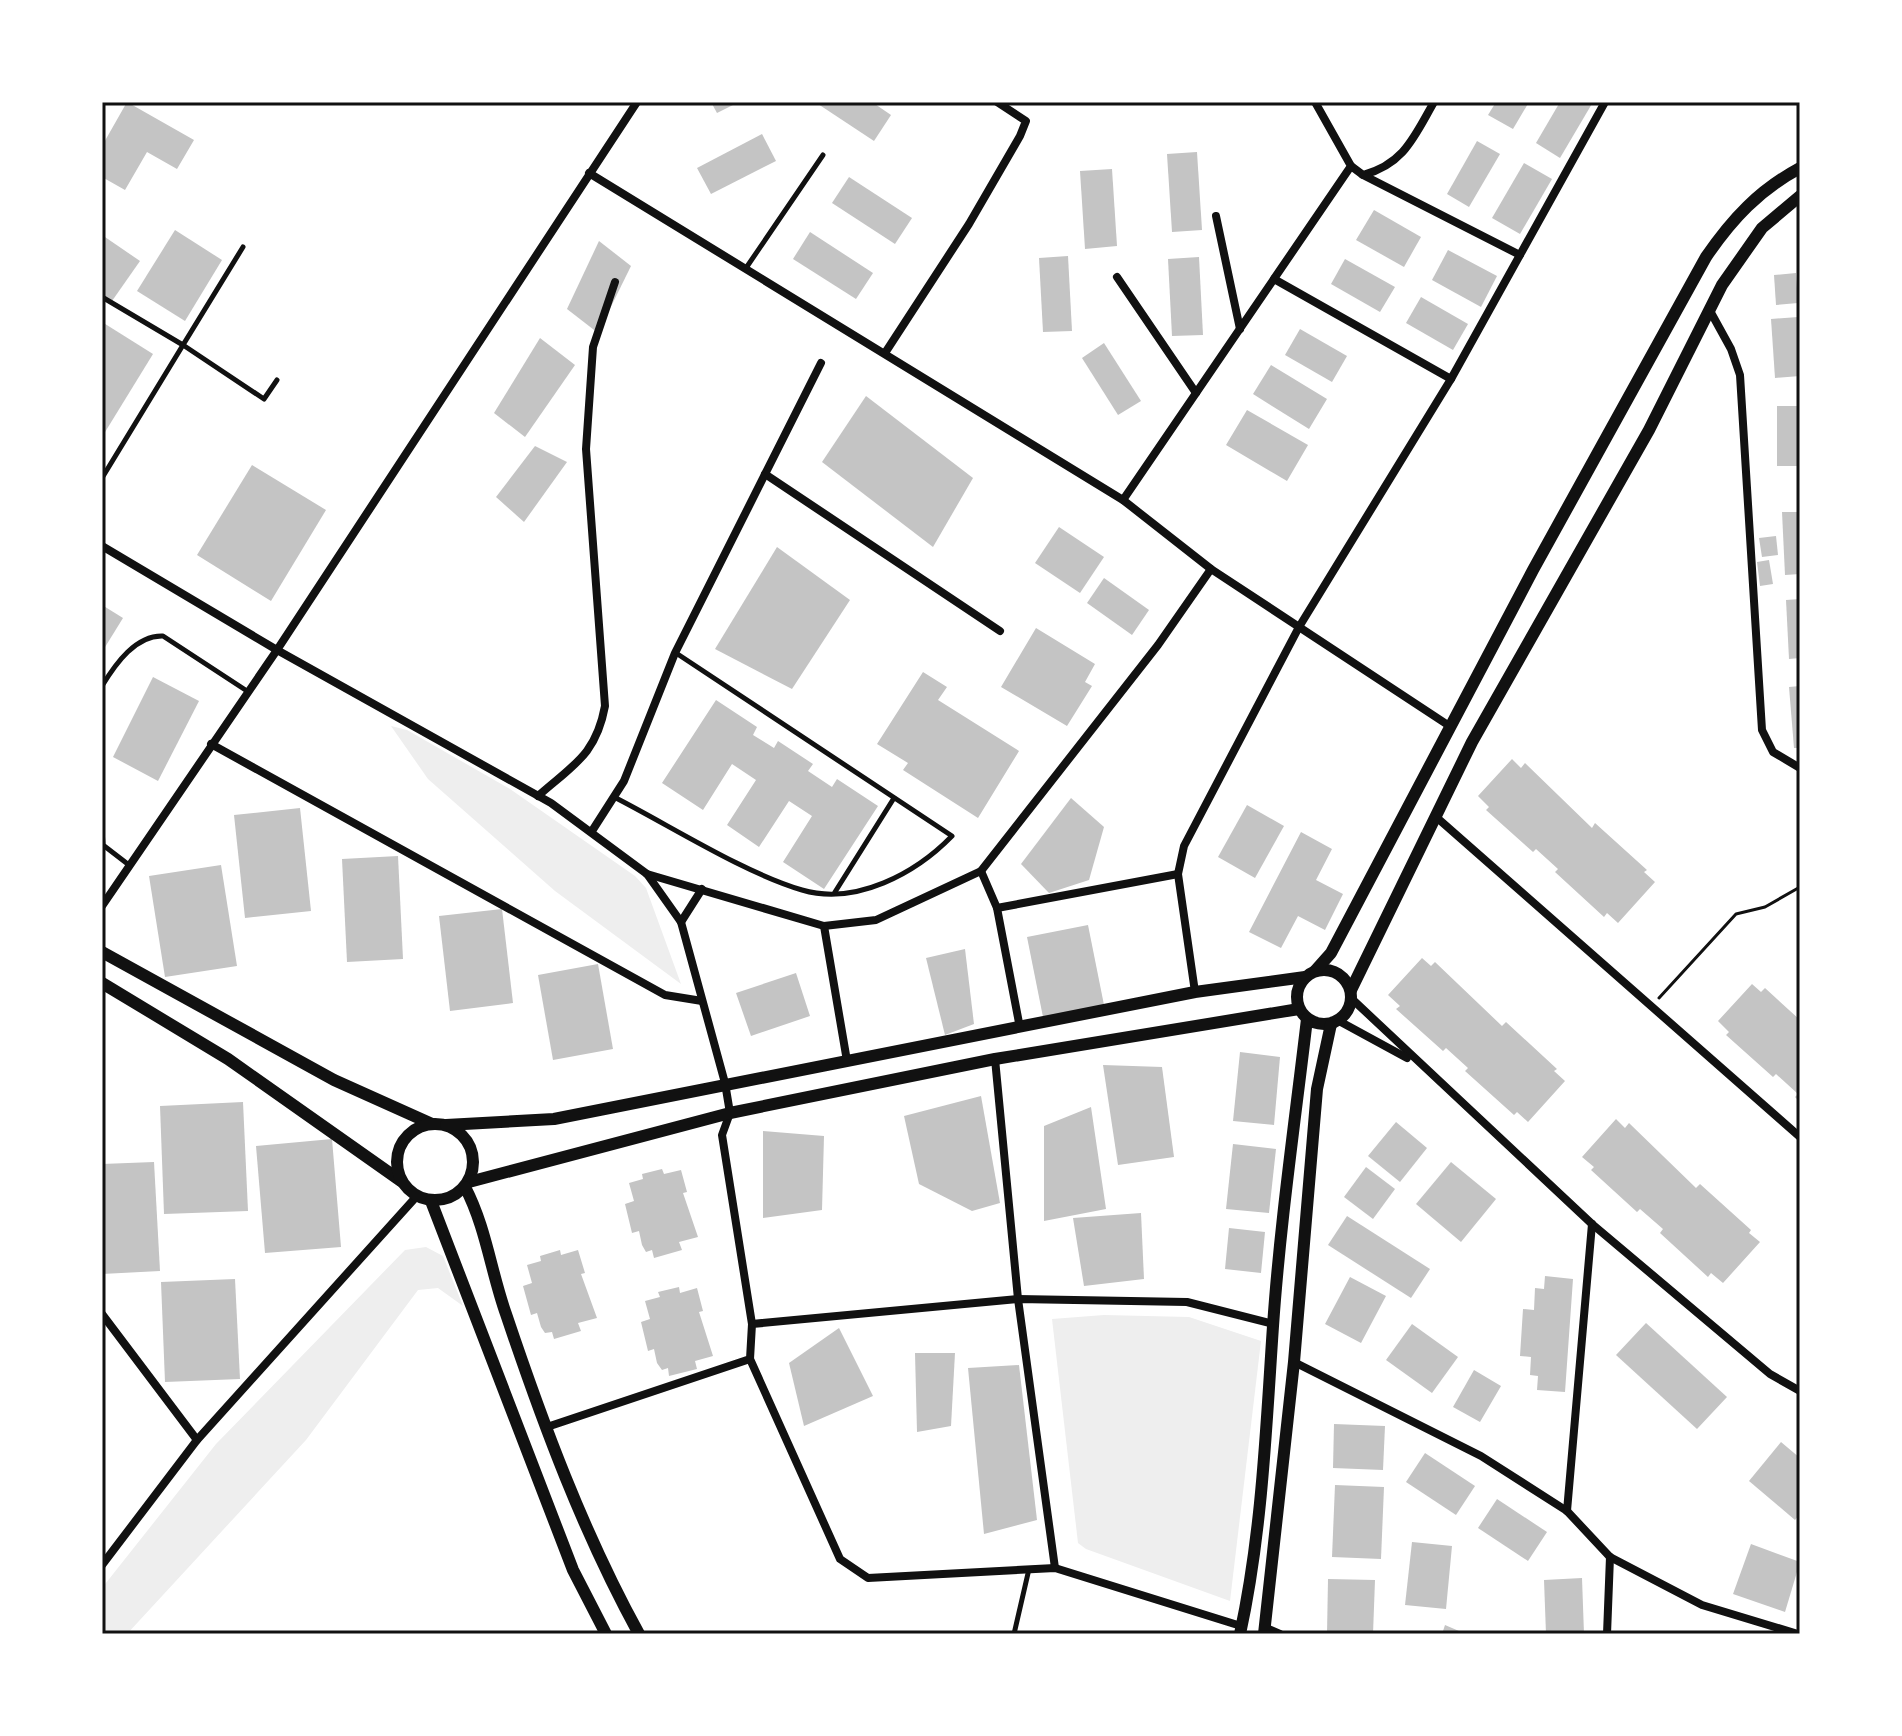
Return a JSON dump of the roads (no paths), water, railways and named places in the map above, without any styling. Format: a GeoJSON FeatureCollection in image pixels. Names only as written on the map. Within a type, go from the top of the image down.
{"type":"FeatureCollection","features":[{"type":"Feature","properties":{"kind":"main road"},"geometry":{"type":"LineString","coordinates":[[1240,1630],[1268,1421],[1273,1324],[1303,1014],[1297,993],[1310,974],[1331,953],[1706,257],[1735,218],[1763,189],[1800,168]]}},
{"type":"Feature","properties":{"kind":"main road"},"geometry":{"type":"LineString","coordinates":[[1265,1631],[1294,1362],[1317,1089],[1335,1023],[1346,1015],[1352,995],[1472,742],[1649,430],[1709,309],[1762,228],[1800,196]]}},
{"type":"Feature","properties":{"kind":"main road"},"geometry":{"type":"LineString","coordinates":[[102,952],[334,1080],[432,1124]]}},
{"type":"Feature","properties":{"kind":"main road"},"geometry":{"type":"LineString","coordinates":[[401,1181],[397,1156],[401,1144],[420,1127],[432,1124],[554,1119],[1195,992],[1310,974],[1333,971],[1341,975],[1352,995]]}},
{"type":"Feature","properties":{"kind":"main road"},"geometry":{"type":"LineString","coordinates":[[102,983],[228,1059],[401,1181],[416,1197],[431,1201],[444,1200],[467,1184],[730,1113],[995,1059],[1303,1014],[1335,1023]]}},
{"type":"Feature","properties":{"kind":"main road"},"geometry":{"type":"LineString","coordinates":[[446,1125],[465,1138],[471,1148],[473,1171],[467,1184],[504,1311],[570,1495],[639,1634]]}},
{"type":"Feature","properties":{"kind":"main road"},"geometry":{"type":"LineString","coordinates":[[431,1201],[573,1570],[606,1634]]}},
{"type":"Feature","properties":{"kind":"street"},"geometry":{"type":"LineString","coordinates":[[102,906],[277,650],[637,102]]}},
{"type":"Feature","properties":{"kind":"street"},"geometry":{"type":"LineString","coordinates":[[885,353],[969,224],[1020,136],[1026,121],[997,102]]}},
{"type":"Feature","properties":{"kind":"street"},"geometry":{"type":"LineString","coordinates":[[1315,102],[1351,166],[1363,175],[1520,255]]}},
{"type":"Feature","properties":{"kind":"street"},"geometry":{"type":"LineString","coordinates":[[1363,175],[1386,169],[1407,149],[1434,102]]}},
{"type":"Feature","properties":{"kind":"street"},"geometry":{"type":"LineString","coordinates":[[1195,992],[1178,874],[1184,846],[1299,627],[1451,379],[1605,102]]}},
{"type":"Feature","properties":{"kind":"street"},"geometry":{"type":"LineString","coordinates":[[1123,500],[1351,166]]}},
{"type":"Feature","properties":{"kind":"street"},"geometry":{"type":"LineString","coordinates":[[589,173],[1123,500],[1211,569],[1451,727]]}},
{"type":"Feature","properties":{"kind":"street"},"geometry":{"type":"LineString","coordinates":[[1216,216],[1240,329]]}},
{"type":"Feature","properties":{"kind":"street"},"geometry":{"type":"LineString","coordinates":[[1117,277],[1196,393]]}},
{"type":"Feature","properties":{"kind":"street"},"geometry":{"type":"LineString","coordinates":[[1274,279],[1451,379]]}},
{"type":"Feature","properties":{"kind":"street"},"geometry":{"type":"LineString","coordinates":[[538,796],[589,752],[600,732],[605,706],[586,449],[593,347],[615,282]]}},
{"type":"Feature","properties":{"kind":"street"},"geometry":{"type":"LineString","coordinates":[[1709,309],[1731,349],[1740,375],[1762,730],[1773,752],[1800,768]]}},
{"type":"Feature","properties":{"kind":"street"},"geometry":{"type":"LineString","coordinates":[[592,831],[624,781],[675,653],[821,363]]}},
{"type":"Feature","properties":{"kind":"street"},"geometry":{"type":"LineString","coordinates":[[765,474],[1000,631]]}},
{"type":"Feature","properties":{"kind":"street"},"geometry":{"type":"LineString","coordinates":[[102,546],[277,650],[538,796],[592,831],[647,874],[681,922],[725,1083],[730,1113],[722,1135],[752,1324],[750,1359],[840,1559],[868,1578],[1055,1568],[1240,1630]]}},
{"type":"Feature","properties":{"kind":"street"},"geometry":{"type":"LineString","coordinates":[[647,874],[824,926],[876,920],[981,871],[1158,645],[1211,569]]}},
{"type":"Feature","properties":{"kind":"street"},"geometry":{"type":"LineString","coordinates":[[211,744],[665,995],[702,1001]]}},
{"type":"Feature","properties":{"kind":"street"},"geometry":{"type":"LineString","coordinates":[[1435,816],[1800,1137]]}},
{"type":"Feature","properties":{"kind":"street"},"geometry":{"type":"LineString","coordinates":[[981,871],[997,908],[1020,1028]]}},
{"type":"Feature","properties":{"kind":"street"},"geometry":{"type":"LineString","coordinates":[[997,908],[1178,874]]}},
{"type":"Feature","properties":{"kind":"street"},"geometry":{"type":"LineString","coordinates":[[681,922],[702,889]]}},
{"type":"Feature","properties":{"kind":"street"},"geometry":{"type":"LineString","coordinates":[[824,926],[847,1061]]}},
{"type":"Feature","properties":{"kind":"street"},"geometry":{"type":"LineString","coordinates":[[1352,995],[1415,1062],[1592,1224],[1770,1374],[1800,1391]]}},
{"type":"Feature","properties":{"kind":"street"},"geometry":{"type":"LineString","coordinates":[[1335,1023],[1415,1062]]}},
{"type":"Feature","properties":{"kind":"street"},"geometry":{"type":"LineString","coordinates":[[995,1059],[1018,1299],[1055,1568]]}},
{"type":"Feature","properties":{"kind":"street"},"geometry":{"type":"LineString","coordinates":[[102,1565],[197,1440],[416,1197]]}},
{"type":"Feature","properties":{"kind":"street"},"geometry":{"type":"LineString","coordinates":[[1567,1511],[1592,1224]]}},
{"type":"Feature","properties":{"kind":"street"},"geometry":{"type":"LineString","coordinates":[[752,1324],[1018,1299],[1187,1302],[1273,1324]]}},
{"type":"Feature","properties":{"kind":"street"},"geometry":{"type":"LineString","coordinates":[[102,1314],[197,1440]]}},
{"type":"Feature","properties":{"kind":"street"},"geometry":{"type":"LineString","coordinates":[[547,1427],[750,1359]]}},
{"type":"Feature","properties":{"kind":"street"},"geometry":{"type":"LineString","coordinates":[[1294,1362],[1481,1456],[1567,1511],[1610,1557],[1702,1605],[1798,1634]]}},
{"type":"Feature","properties":{"kind":"street"},"geometry":{"type":"LineString","coordinates":[[1607,1634],[1610,1557]]}},
{"type":"Feature","properties":{"kind":"street"},"geometry":{"type":"LineString","coordinates":[[1265,1631],[1280,1634]]}},
{"type":"Feature","properties":{"kind":"lane"},"geometry":{"type":"LineString","coordinates":[[746,269],[823,155]]}},
{"type":"Feature","properties":{"kind":"lane"},"geometry":{"type":"LineString","coordinates":[[102,478],[243,247]]}},
{"type":"Feature","properties":{"kind":"lane"},"geometry":{"type":"LineString","coordinates":[[102,297],[183,345],[264,399],[277,380]]}},
{"type":"Feature","properties":{"kind":"lane"},"geometry":{"type":"LineString","coordinates":[[103,681],[129,651],[148,636],[163,636],[247,691]]}},
{"type":"Feature","properties":{"kind":"lane"},"geometry":{"type":"LineString","coordinates":[[614,797],[734,859],[803,890],[834,893],[866,888],[902,875],[929,860],[952,836],[675,653]]}},
{"type":"Feature","properties":{"kind":"lane"},"geometry":{"type":"LineString","coordinates":[[834,893],[894,798]]}},
{"type":"Feature","properties":{"kind":"lane"},"geometry":{"type":"LineString","coordinates":[[102,829],[103,845],[129,865]]}},
{"type":"Feature","properties":{"kind":"lane"},"geometry":{"type":"LineString","coordinates":[[1014,1634],[1029,1569]]}}]}
